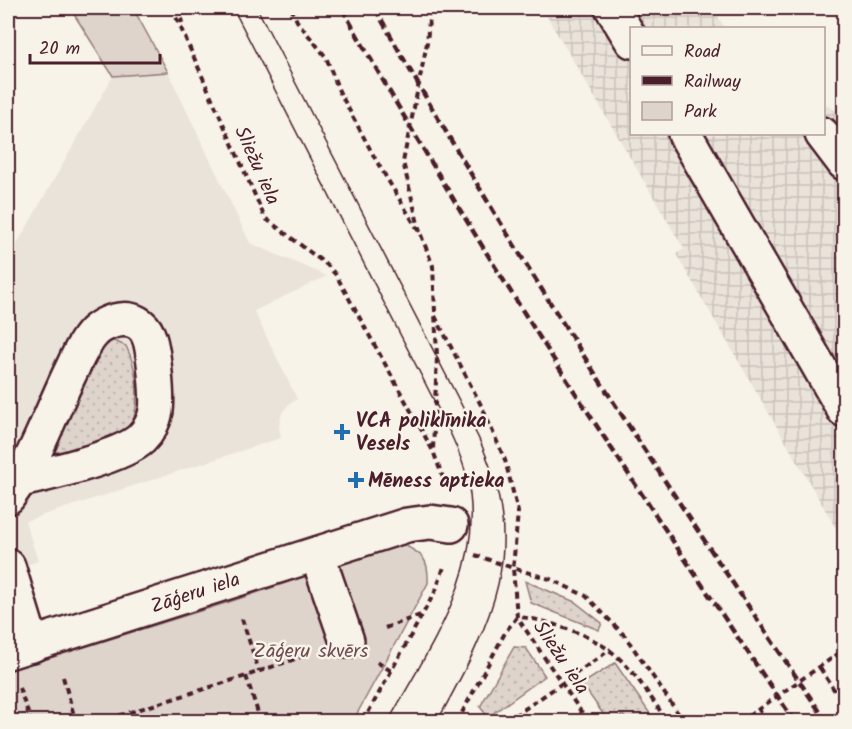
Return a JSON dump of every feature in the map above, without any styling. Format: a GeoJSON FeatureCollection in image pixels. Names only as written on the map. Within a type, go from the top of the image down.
{"type":"FeatureCollection","features":[{"type":"Feature","properties":{"kind":"street"},"geometry":{"type":"LineString","coordinates":[[612,8],[630,38]]}},
{"type":"Feature","properties":{"kind":"street"},"geometry":{"type":"LineString","coordinates":[[686,135],[844,410]]}},
{"type":"Feature","properties":{"kind":"street"},"geometry":{"type":"LineString","coordinates":[[823,135],[844,163]]}},
{"type":"Feature","properties":{"kind":"street"},"geometry":{"type":"LineString","coordinates":[[117,319],[133,321],[141,326],[148,334],[153,363],[156,410],[151,426],[140,439],[123,450],[14,488],[82,350],[93,333],[107,322],[117,319]]}},
{"type":"Feature","properties":{"kind":"street","name":"Zāģeru iela"},"geometry":{"type":"LineString","coordinates":[[20,648],[406,525],[430,522],[449,541]]}},
{"type":"Feature","properties":{"kind":"street"},"geometry":{"type":"LineString","coordinates":[[317,554],[347,641]]}},
{"type":"Feature","properties":{"kind":"street"},"geometry":{"type":"LineString","coordinates":[[8,566],[20,648]]}},
{"type":"Feature","properties":{"kind":"path","name":"Sliežu iela"},"geometry":{"type":"LineString","coordinates":[[172,8],[265,218],[336,274],[439,464]]}},
{"type":"Feature","properties":{"kind":"path"},"geometry":{"type":"LineString","coordinates":[[179,8],[183,30]]}},
{"type":"Feature","properties":{"kind":"path"},"geometry":{"type":"LineString","coordinates":[[291,8],[297,21],[326,57],[339,92],[421,235]]}},
{"type":"Feature","properties":{"kind":"path"},"geometry":{"type":"LineString","coordinates":[[430,8],[427,43],[403,162],[421,235],[433,266],[437,357],[433,451]]}},
{"type":"Feature","properties":{"kind":"path","name":"Sliežu iela"},"geometry":{"type":"LineString","coordinates":[[435,316],[482,407],[505,460],[518,512],[513,568],[517,617],[588,722]]}},
{"type":"Feature","properties":{"kind":"path"},"geometry":{"type":"LineString","coordinates":[[363,722],[436,590],[449,541]]}},
{"type":"Feature","properties":{"kind":"path"},"geometry":{"type":"LineString","coordinates":[[468,553],[550,579],[586,597],[625,636],[684,722]]}},
{"type":"Feature","properties":{"kind":"path"},"geometry":{"type":"LineString","coordinates":[[229,581],[259,671]]}},
{"type":"Feature","properties":{"kind":"path"},"geometry":{"type":"LineString","coordinates":[[99,722],[246,676],[423,614]]}},
{"type":"Feature","properties":{"kind":"path"},"geometry":{"type":"LineString","coordinates":[[457,722],[506,631],[517,617],[536,619],[588,636],[611,649],[629,667],[668,722]]}},
{"type":"Feature","properties":{"kind":"path"},"geometry":{"type":"LineString","coordinates":[[506,722],[611,649]]}},
{"type":"Feature","properties":{"kind":"path"},"geometry":{"type":"LineString","coordinates":[[740,722],[838,654],[844,664]]}},
{"type":"Feature","properties":{"kind":"path"},"geometry":{"type":"LineString","coordinates":[[819,668],[844,705]]}},
{"type":"Feature","properties":{"kind":"path"},"geometry":{"type":"LineString","coordinates":[[62,673],[75,719]]}},
{"type":"Feature","properties":{"kind":"path"},"geometry":{"type":"LineString","coordinates":[[246,676],[261,722]]}},
{"type":"Feature","properties":{"kind":"path"},"geometry":{"type":"LineString","coordinates":[[19,687],[31,722],[75,719],[91,722]]}},
{"type":"Feature","properties":{"kind":"path"},"geometry":{"type":"LineString","coordinates":[[758,708],[767,722]]}},
{"type":"Feature","properties":{"kind":"shaded area"},"geometry":{"type":"Polygon","coordinates":[[[542,8],[712,8],[724,27],[630,27],[630,135],[825,135],[825,104],[844,117],[844,542],[676,254],[684,249],[542,8]]]}},
{"type":"Feature","properties":{"kind":"shaded area"},"geometry":{"type":"Polygon","coordinates":[[[168,72],[250,243],[327,276],[254,311],[297,399],[282,413],[279,426],[281,438],[25,521],[38,561],[8,572],[8,260],[113,76],[168,72]]]}},
{"type":"Feature","properties":{"kind":"green space"},"geometry":{"type":"Polygon","coordinates":[[[70,8],[133,8],[168,72],[113,76],[70,8]]]}},
{"type":"Feature","properties":{"kind":"green space"},"geometry":{"type":"Polygon","coordinates":[[[114,341],[126,346],[137,387],[136,409],[130,429],[54,464],[49,454],[97,350],[108,342],[114,341]]]}},
{"type":"Feature","properties":{"kind":"green space","name":"Zāģeru skvērs"},"geometry":{"type":"Polygon","coordinates":[[[402,544],[423,558],[427,568],[428,583],[353,721],[8,722],[8,671],[232,601],[402,544]]]}},
{"type":"Feature","properties":{"kind":"green space"},"geometry":{"type":"Polygon","coordinates":[[[525,581],[575,602],[602,623],[599,630],[531,603],[525,581]]]}},
{"type":"Feature","properties":{"kind":"green space"},"geometry":{"type":"Polygon","coordinates":[[[514,647],[526,648],[545,676],[488,717],[480,707],[514,647]]]}},
{"type":"Feature","properties":{"kind":"green space"},"geometry":{"type":"Polygon","coordinates":[[[615,663],[655,721],[627,721],[623,715],[613,721],[608,721],[582,684],[615,663]]]}},
{"type":"Feature","properties":{"kind":"tram line"},"geometry":{"type":"LineString","coordinates":[[233,8],[443,418],[457,448],[467,478],[471,511],[469,544],[462,575],[437,636],[388,722]]}},
{"type":"Feature","properties":{"kind":"tram line"},"geometry":{"type":"LineString","coordinates":[[257,8],[478,437],[494,478],[502,515],[503,551],[498,584],[474,651],[437,722]]}},
{"type":"Feature","properties":{"kind":"railway"},"geometry":{"type":"LineString","coordinates":[[342,8],[448,190],[560,370],[795,722]]}},
{"type":"Feature","properties":{"kind":"railway"},"geometry":{"type":"LineString","coordinates":[[375,8],[427,100],[536,281],[650,459],[827,722]]}},
{"type":"Feature","properties":{"kind":"place","name":"VCA poliklīnika Vesels"},"geometry":{"type":"Point","coordinates":[342,432]}},
{"type":"Feature","properties":{"kind":"place","name":"Mēness aptieka"},"geometry":{"type":"Point","coordinates":[356,480]}}]}
